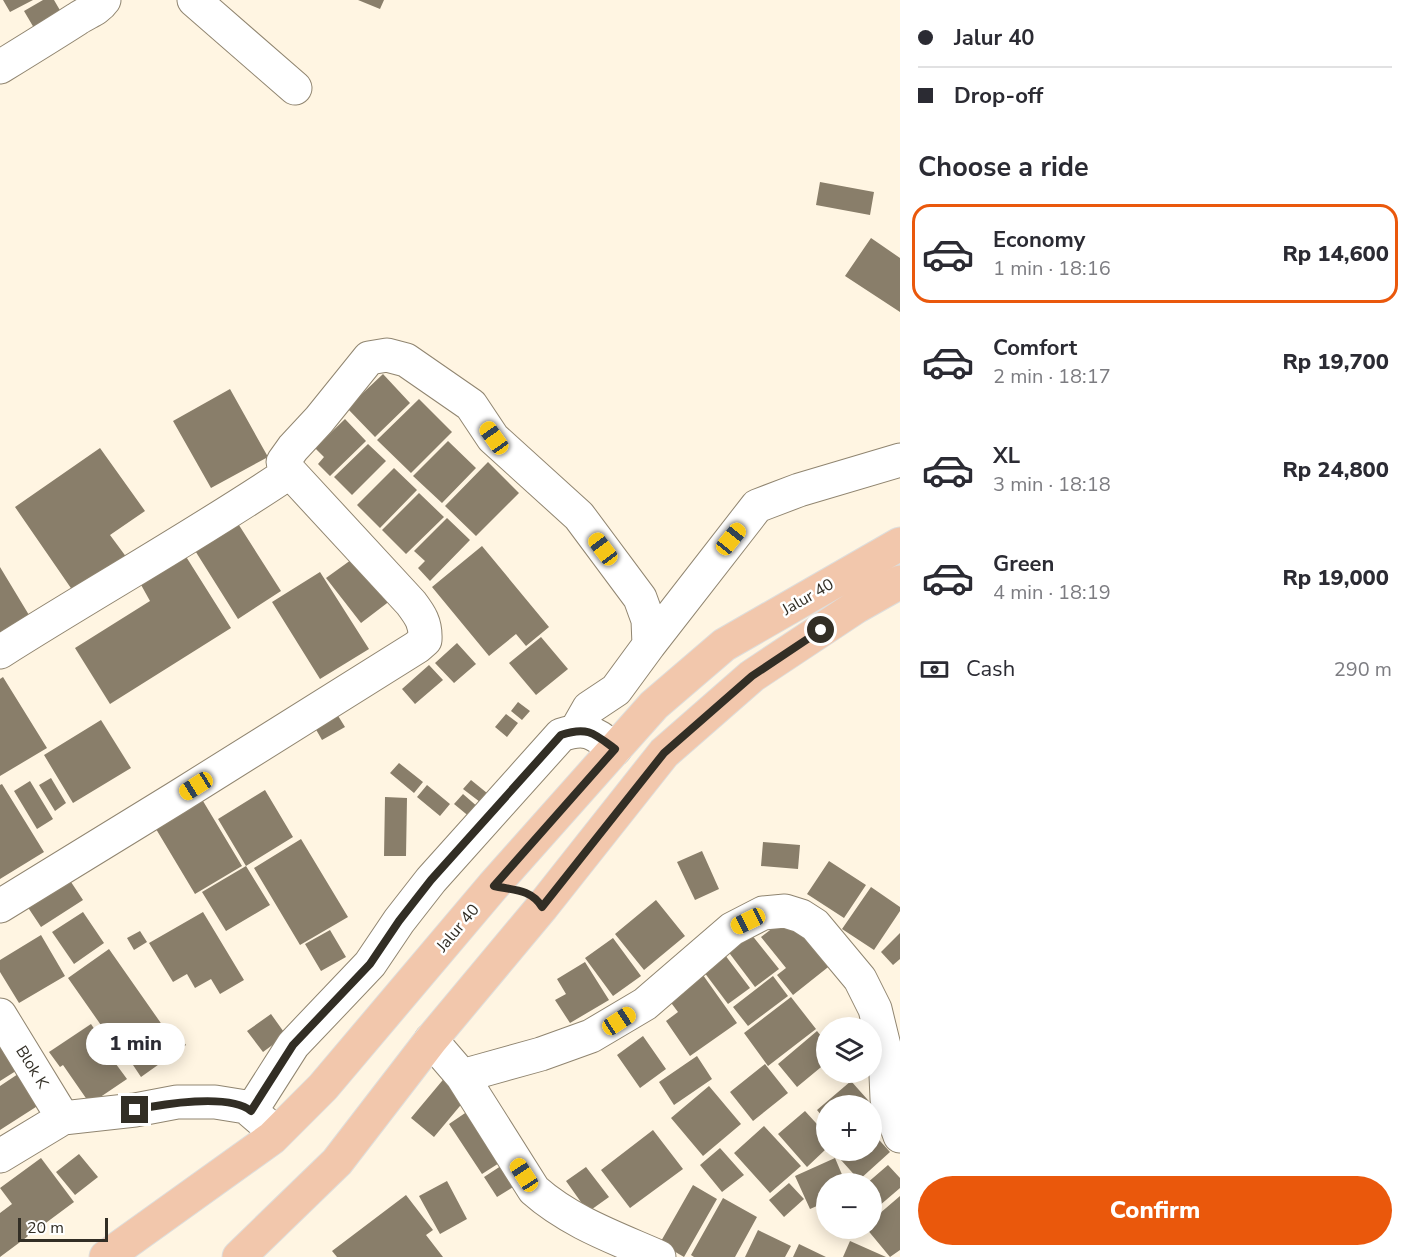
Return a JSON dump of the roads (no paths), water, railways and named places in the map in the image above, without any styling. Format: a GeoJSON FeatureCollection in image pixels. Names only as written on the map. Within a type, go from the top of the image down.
{"type":"FeatureCollection","features":[{"type":"Feature","properties":{"kind":"highway","name":"Jalur 40"},"geometry":{"type":"LineString","coordinates":[[106,1257],[276,1133],[323,1087],[494,886],[654,705],[724,645],[900,544]]}},
{"type":"Feature","properties":{"kind":"highway","name":"Jalur 40"},"geometry":{"type":"LineString","coordinates":[[239,1257],[337,1162],[431,1040],[542,907],[664,753],[752,676],[856,607],[900,582]]}},
{"type":"Feature","properties":{"kind":"highway"},"geometry":{"type":"LineString","coordinates":[[494,886],[531,894],[542,907]]}},
{"type":"Feature","properties":{"kind":"street"},"geometry":{"type":"LineString","coordinates":[[0,66],[99,7],[104,0]]}},
{"type":"Feature","properties":{"kind":"street"},"geometry":{"type":"LineString","coordinates":[[194,0],[295,88]]}},
{"type":"Feature","properties":{"kind":"street"},"geometry":{"type":"LineString","coordinates":[[0,906],[176,798],[425,640],[426,630],[423,620],[411,603],[283,462],[293,447],[369,358],[387,355],[406,360],[471,405],[494,438],[579,516],[640,598],[648,620],[649,645]]}},
{"type":"Feature","properties":{"kind":"street"},"geometry":{"type":"LineString","coordinates":[[577,729],[589,708],[616,690],[758,506],[800,490],[900,460]]}},
{"type":"Feature","properties":{"kind":"street"},"geometry":{"type":"LineString","coordinates":[[0,652],[85,598],[249,500],[290,472]]}},
{"type":"Feature","properties":{"kind":"street"},"geometry":{"type":"LineString","coordinates":[[251,1111],[293,1045],[370,964],[399,921],[431,880],[561,735],[577,729],[596,734],[615,749]]}},
{"type":"Feature","properties":{"kind":"street"},"geometry":{"type":"LineString","coordinates":[[462,1076],[541,1054],[591,1036],[645,1004],[732,928],[763,913],[785,910],[815,924],[860,979],[875,1009],[885,1050],[887,1099],[900,1136]]}},
{"type":"Feature","properties":{"kind":"street","name":"Blok K"},"geometry":{"type":"LineString","coordinates":[[0,1016],[63,1118]]}},
{"type":"Feature","properties":{"kind":"street"},"geometry":{"type":"LineString","coordinates":[[431,1040],[462,1076],[534,1190],[549,1204],[570,1217],[659,1257]]}},
{"type":"Feature","properties":{"kind":"street"},"geometry":{"type":"LineString","coordinates":[[0,1156],[63,1118],[135,1110],[177,1102],[215,1102],[246,1107],[276,1133]]}}]}
